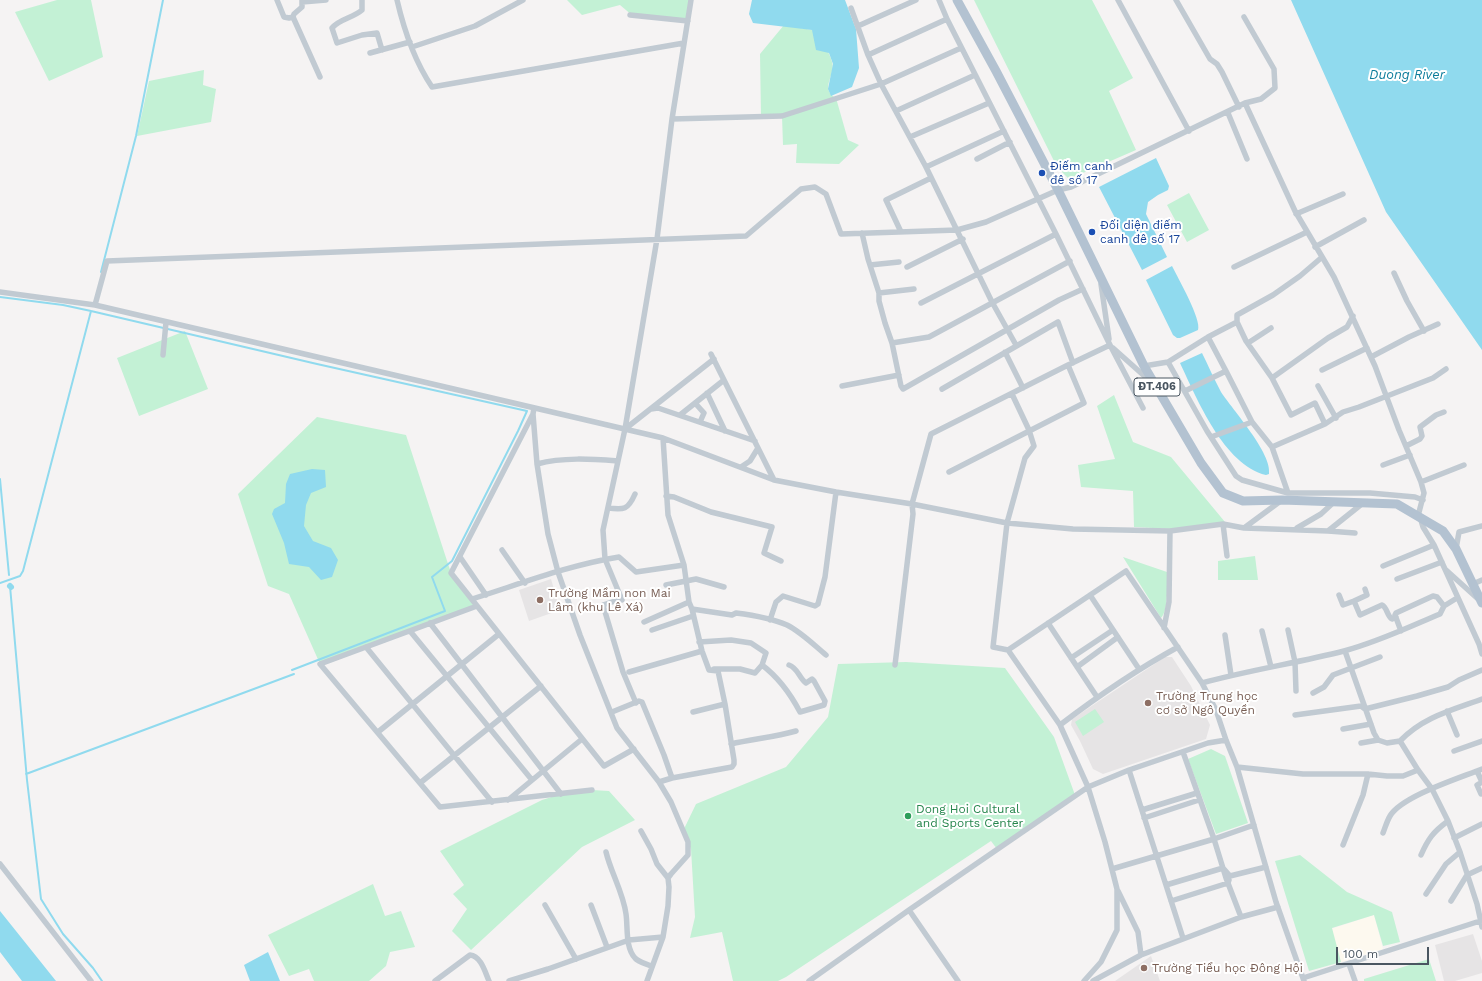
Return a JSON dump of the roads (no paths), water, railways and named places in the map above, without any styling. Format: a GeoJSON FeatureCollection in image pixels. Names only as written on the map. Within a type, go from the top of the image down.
{"type":"FeatureCollection","features":[{"type":"Feature","properties":{"kind":"main road","name":"ĐT.406"},"geometry":{"type":"LineString","coordinates":[[957,0],[1058,190],[1144,366],[1201,463],[1223,493],[1243,501],[1282,500],[1397,504],[1443,531],[1456,549],[1481,602]]}},
{"type":"Feature","properties":{"kind":"street"},"geometry":{"type":"LineString","coordinates":[[276,0],[284,18],[293,17],[295,13],[302,8],[302,1],[326,0]]}},
{"type":"Feature","properties":{"kind":"street"},"geometry":{"type":"LineString","coordinates":[[362,0],[362,10],[356,15],[335,24],[332,28],[337,43],[362,35],[377,33],[382,50]]}},
{"type":"Feature","properties":{"kind":"street"},"geometry":{"type":"LineString","coordinates":[[397,0],[403,24],[411,45],[426,78],[432,87],[684,43]]}},
{"type":"Feature","properties":{"kind":"street"},"geometry":{"type":"LineString","coordinates":[[370,53],[411,45],[475,26],[523,0]]}},
{"type":"Feature","properties":{"kind":"street"},"geometry":{"type":"LineString","coordinates":[[636,703],[623,672],[603,605],[621,599],[605,559],[603,530],[625,429],[657,239],[672,119],[691,0]]}},
{"type":"Feature","properties":{"kind":"street"},"geometry":{"type":"LineString","coordinates":[[858,26],[916,0]]}},
{"type":"Feature","properties":{"kind":"street"},"geometry":{"type":"LineString","coordinates":[[939,0],[961,48],[1010,142],[1070,261],[1110,345],[1143,408]]}},
{"type":"Feature","properties":{"kind":"street"},"geometry":{"type":"LineString","coordinates":[[1118,0],[1189,131]]}},
{"type":"Feature","properties":{"kind":"street"},"geometry":{"type":"LineString","coordinates":[[1176,0],[1210,59],[1217,64],[1222,72],[1239,107]]}},
{"type":"Feature","properties":{"kind":"street"},"geometry":{"type":"LineString","coordinates":[[851,8],[868,55],[881,84],[926,167],[957,230],[963,239],[992,302],[1016,345]]}},
{"type":"Feature","properties":{"kind":"street"},"geometry":{"type":"LineString","coordinates":[[630,15],[688,21]]}},
{"type":"Feature","properties":{"kind":"street"},"geometry":{"type":"LineString","coordinates":[[293,17],[320,77]]}},
{"type":"Feature","properties":{"kind":"street"},"geometry":{"type":"LineString","coordinates":[[94,306],[107,261],[746,236],[801,189],[814,187],[826,194],[841,234],[862,232],[957,230],[986,222],[1038,198],[1058,190],[1071,187],[1245,104],[1261,100],[1275,88],[1274,69],[1244,18]]}},
{"type":"Feature","properties":{"kind":"street"},"geometry":{"type":"LineString","coordinates":[[868,55],[947,19]]}},
{"type":"Feature","properties":{"kind":"street"},"geometry":{"type":"LineString","coordinates":[[672,119],[782,116],[881,84],[961,48]]}},
{"type":"Feature","properties":{"kind":"street"},"geometry":{"type":"LineString","coordinates":[[896,111],[975,75]]}},
{"type":"Feature","properties":{"kind":"street"},"geometry":{"type":"LineString","coordinates":[[910,137],[989,103]]}},
{"type":"Feature","properties":{"kind":"street"},"geometry":{"type":"LineString","coordinates":[[1245,104],[1296,214],[1334,277],[1371,357],[1421,482],[1424,493],[1419,516],[1423,527],[1442,562],[1479,644],[1482,654]]}},
{"type":"Feature","properties":{"kind":"street"},"geometry":{"type":"LineString","coordinates":[[1228,113],[1247,159]]}},
{"type":"Feature","properties":{"kind":"street"},"geometry":{"type":"LineString","coordinates":[[926,167],[1004,131]]}},
{"type":"Feature","properties":{"kind":"street"},"geometry":{"type":"LineString","coordinates":[[977,159],[1010,142]]}},
{"type":"Feature","properties":{"kind":"street"},"geometry":{"type":"LineString","coordinates":[[901,232],[886,200],[931,178]]}},
{"type":"Feature","properties":{"kind":"street"},"geometry":{"type":"LineString","coordinates":[[1296,214],[1343,194]]}},
{"type":"Feature","properties":{"kind":"street"},"geometry":{"type":"LineString","coordinates":[[1315,247],[1364,220]]}},
{"type":"Feature","properties":{"kind":"street"},"geometry":{"type":"LineString","coordinates":[[862,232],[879,293],[879,300],[885,324],[892,343],[900,375],[901,386],[904,388],[1007,329],[1083,289]]}},
{"type":"Feature","properties":{"kind":"street"},"geometry":{"type":"LineString","coordinates":[[1234,267],[1307,232]]}},
{"type":"Feature","properties":{"kind":"street"},"geometry":{"type":"LineString","coordinates":[[921,303],[1056,234]]}},
{"type":"Feature","properties":{"kind":"street"},"geometry":{"type":"LineString","coordinates":[[907,267],[963,239]]}},
{"type":"Feature","properties":{"kind":"street"},"geometry":{"type":"LineString","coordinates":[[1322,258],[1300,276],[1272,295],[1237,315],[1237,322],[1248,343],[1272,378],[1291,416],[1315,403],[1325,424]]}},
{"type":"Feature","properties":{"kind":"street"},"geometry":{"type":"LineString","coordinates":[[892,343],[929,337],[1070,261]]}},
{"type":"Feature","properties":{"kind":"street"},"geometry":{"type":"LineString","coordinates":[[870,265],[899,262]]}},
{"type":"Feature","properties":{"kind":"street"},"geometry":{"type":"LineString","coordinates":[[1394,273],[1407,301],[1424,331]]}},
{"type":"Feature","properties":{"kind":"street"},"geometry":{"type":"LineString","coordinates":[[1100,277],[1110,345],[1157,388]]}},
{"type":"Feature","properties":{"kind":"street"},"geometry":{"type":"LineString","coordinates":[[879,293],[914,289]]}},
{"type":"Feature","properties":{"kind":"street"},"geometry":{"type":"LineString","coordinates":[[0,292],[94,306],[166,326],[469,392],[534,411],[663,438],[774,480],[912,504],[1007,523],[1073,529],[1170,531],[1223,524],[1244,528],[1296,529],[1355,533]]}},
{"type":"Feature","properties":{"kind":"street"},"geometry":{"type":"LineString","coordinates":[[1272,378],[1328,338],[1347,327],[1353,316]]}},
{"type":"Feature","properties":{"kind":"street"},"geometry":{"type":"LineString","coordinates":[[942,389],[1058,322],[1084,403],[949,472]]}},
{"type":"Feature","properties":{"kind":"street"},"geometry":{"type":"LineString","coordinates":[[1144,366],[1168,362],[1208,337],[1237,322]]}},
{"type":"Feature","properties":{"kind":"street"},"geometry":{"type":"LineString","coordinates":[[1371,357],[1408,337],[1438,324]]}},
{"type":"Feature","properties":{"kind":"street"},"geometry":{"type":"LineString","coordinates":[[163,355],[166,326]]}},
{"type":"Feature","properties":{"kind":"street"},"geometry":{"type":"LineString","coordinates":[[1248,343],[1271,328]]}},
{"type":"Feature","properties":{"kind":"street"},"geometry":{"type":"LineString","coordinates":[[1208,337],[1252,422],[1272,447],[1288,492]]}},
{"type":"Feature","properties":{"kind":"street"},"geometry":{"type":"LineString","coordinates":[[895,665],[914,514],[912,504],[931,434],[1110,345]]}},
{"type":"Feature","properties":{"kind":"street"},"geometry":{"type":"LineString","coordinates":[[1322,370],[1367,348]]}},
{"type":"Feature","properties":{"kind":"street"},"geometry":{"type":"LineString","coordinates":[[1005,352],[1023,388]]}},
{"type":"Feature","properties":{"kind":"street"},"geometry":{"type":"LineString","coordinates":[[625,429],[651,409],[713,356],[774,480]]}},
{"type":"Feature","properties":{"kind":"street"},"geometry":{"type":"LineString","coordinates":[[1168,362],[1211,437],[1236,476],[1242,480],[1288,492],[1370,493],[1415,497],[1422,500]]}},
{"type":"Feature","properties":{"kind":"street"},"geometry":{"type":"LineString","coordinates":[[1272,447],[1325,424],[1343,412],[1387,397],[1433,378],[1446,369]]}},
{"type":"Feature","properties":{"kind":"street"},"geometry":{"type":"LineString","coordinates":[[1185,391],[1226,371]]}},
{"type":"Feature","properties":{"kind":"street"},"geometry":{"type":"LineString","coordinates":[[842,386],[900,375]]}},
{"type":"Feature","properties":{"kind":"street"},"geometry":{"type":"LineString","coordinates":[[680,415],[724,380]]}},
{"type":"Feature","properties":{"kind":"street"},"geometry":{"type":"LineString","coordinates":[[1318,386],[1336,418]]}},
{"type":"Feature","properties":{"kind":"street"},"geometry":{"type":"LineString","coordinates":[[707,394],[725,431]]}},
{"type":"Feature","properties":{"kind":"street"},"geometry":{"type":"LineString","coordinates":[[1012,394],[1029,430],[1034,446],[1024,458],[1007,523],[993,647],[1008,650],[1060,725],[1088,787],[1105,842],[1117,889],[1138,932],[1141,954]]}},
{"type":"Feature","properties":{"kind":"street"},"geometry":{"type":"LineString","coordinates":[[695,403],[704,414]]}},
{"type":"Feature","properties":{"kind":"street"},"geometry":{"type":"LineString","coordinates":[[651,409],[658,408],[755,441]]}},
{"type":"Feature","properties":{"kind":"street"},"geometry":{"type":"LineString","coordinates":[[700,422],[704,414],[715,410]]}},
{"type":"Feature","properties":{"kind":"street"},"geometry":{"type":"LineString","coordinates":[[534,411],[536,464],[548,534],[558,572],[580,635],[612,712],[617,728],[659,782],[671,802],[688,847],[688,855],[668,878],[668,906],[664,938],[651,966],[647,981]]}},
{"type":"Feature","properties":{"kind":"street"},"geometry":{"type":"LineString","coordinates":[[534,411],[451,573],[604,766],[634,749]]}},
{"type":"Feature","properties":{"kind":"street"},"geometry":{"type":"LineString","coordinates":[[1406,446],[1420,439],[1422,436],[1420,426],[1436,415],[1444,412]]}},
{"type":"Feature","properties":{"kind":"street"},"geometry":{"type":"LineString","coordinates":[[1211,437],[1252,422]]}},
{"type":"Feature","properties":{"kind":"street"},"geometry":{"type":"LineString","coordinates":[[663,438],[668,515],[684,565],[689,602],[692,609],[699,642],[709,670]]}},
{"type":"Feature","properties":{"kind":"street"},"geometry":{"type":"LineString","coordinates":[[741,467],[750,461],[758,448]]}},
{"type":"Feature","properties":{"kind":"street"},"geometry":{"type":"LineString","coordinates":[[1383,465],[1410,456]]}},
{"type":"Feature","properties":{"kind":"street"},"geometry":{"type":"LineString","coordinates":[[536,464],[548,461],[592,459],[618,461]]}},
{"type":"Feature","properties":{"kind":"street"},"geometry":{"type":"LineString","coordinates":[[1421,482],[1464,465]]}},
{"type":"Feature","properties":{"kind":"street"},"geometry":{"type":"LineString","coordinates":[[770,620],[776,602],[782,596],[788,596],[814,606],[818,604],[824,577],[836,492]]}},
{"type":"Feature","properties":{"kind":"street"},"geometry":{"type":"LineString","coordinates":[[608,508],[621,510],[626,508],[632,501],[635,494]]}},
{"type":"Feature","properties":{"kind":"street"},"geometry":{"type":"LineString","coordinates":[[666,496],[711,512],[772,527],[764,553],[781,561]]}},
{"type":"Feature","properties":{"kind":"street"},"geometry":{"type":"LineString","coordinates":[[1244,528],[1282,500]]}},
{"type":"Feature","properties":{"kind":"street"},"geometry":{"type":"LineString","coordinates":[[1296,529],[1321,514],[1334,502]]}},
{"type":"Feature","properties":{"kind":"street"},"geometry":{"type":"LineString","coordinates":[[1328,531],[1363,503]]}},
{"type":"Feature","properties":{"kind":"street"},"geometry":{"type":"LineString","coordinates":[[1223,524],[1227,556]]}},
{"type":"Feature","properties":{"kind":"street"},"geometry":{"type":"LineString","coordinates":[[1456,549],[1459,532],[1482,526]]}},
{"type":"Feature","properties":{"kind":"street"},"geometry":{"type":"LineString","coordinates":[[1164,628],[1169,602],[1170,531]]}},
{"type":"Feature","properties":{"kind":"street"},"geometry":{"type":"LineString","coordinates":[[1383,566],[1434,545]]}},
{"type":"Feature","properties":{"kind":"street"},"geometry":{"type":"LineString","coordinates":[[502,550],[525,583]]}},
{"type":"Feature","properties":{"kind":"street"},"geometry":{"type":"LineString","coordinates":[[472,599],[558,572],[619,556],[636,572],[684,565]]}},
{"type":"Feature","properties":{"kind":"street"},"geometry":{"type":"LineString","coordinates":[[460,557],[486,595]]}},
{"type":"Feature","properties":{"kind":"street"},"geometry":{"type":"LineString","coordinates":[[1397,579],[1442,562]]}},
{"type":"Feature","properties":{"kind":"street"},"geometry":{"type":"LineString","coordinates":[[1445,569],[1481,602]]}},
{"type":"Feature","properties":{"kind":"street"},"geometry":{"type":"LineString","coordinates":[[1008,650],[1126,571],[1202,683],[1216,710],[1237,767],[1278,907],[1303,980],[1349,964],[1481,924],[1480,903],[1467,875],[1448,821],[1432,789],[1400,741]]}},
{"type":"Feature","properties":{"kind":"street"},"geometry":{"type":"LineString","coordinates":[[666,585],[696,579],[724,587]]}},
{"type":"Feature","properties":{"kind":"street"},"geometry":{"type":"LineString","coordinates":[[1473,584],[1482,580]]}},
{"type":"Feature","properties":{"kind":"street"},"geometry":{"type":"LineString","coordinates":[[1339,595],[1343,604],[1367,595],[1364,589]]}},
{"type":"Feature","properties":{"kind":"street"},"geometry":{"type":"LineString","coordinates":[[1090,595],[1139,669]]}},
{"type":"Feature","properties":{"kind":"street"},"geometry":{"type":"LineString","coordinates":[[1402,631],[1395,615],[1396,612],[1433,596],[1437,597],[1444,606]]}},
{"type":"Feature","properties":{"kind":"street"},"geometry":{"type":"LineString","coordinates":[[1202,683],[1232,675],[1345,651],[1382,639],[1440,614],[1444,606],[1457,598]]}},
{"type":"Feature","properties":{"kind":"street"},"geometry":{"type":"LineString","coordinates":[[1354,601],[1360,615],[1382,605],[1384,606],[1389,617],[1392,619],[1396,617]]}},
{"type":"Feature","properties":{"kind":"street"},"geometry":{"type":"LineString","coordinates":[[644,622],[689,602]]}},
{"type":"Feature","properties":{"kind":"street"},"geometry":{"type":"LineString","coordinates":[[477,606],[320,664],[440,807],[592,790]]}},
{"type":"Feature","properties":{"kind":"street"},"geometry":{"type":"LineString","coordinates":[[692,609],[732,615],[736,612],[786,625],[805,637],[826,655]]}},
{"type":"Feature","properties":{"kind":"street"},"geometry":{"type":"LineString","coordinates":[[652,630],[693,616]]}},
{"type":"Feature","properties":{"kind":"street"},"geometry":{"type":"LineString","coordinates":[[430,623],[561,794]]}},
{"type":"Feature","properties":{"kind":"street"},"geometry":{"type":"LineString","coordinates":[[1048,623],[1097,697]]}},
{"type":"Feature","properties":{"kind":"street"},"geometry":{"type":"LineString","coordinates":[[410,630],[532,780]]}},
{"type":"Feature","properties":{"kind":"street"},"geometry":{"type":"LineString","coordinates":[[1071,658],[1113,630]]}},
{"type":"Feature","properties":{"kind":"street"},"geometry":{"type":"LineString","coordinates":[[1288,630],[1295,662],[1296,691]]}},
{"type":"Feature","properties":{"kind":"street"},"geometry":{"type":"LineString","coordinates":[[1262,631],[1272,667]]}},
{"type":"Feature","properties":{"kind":"street"},"geometry":{"type":"LineString","coordinates":[[378,732],[499,634]]}},
{"type":"Feature","properties":{"kind":"street"},"geometry":{"type":"LineString","coordinates":[[1225,635],[1232,675]]}},
{"type":"Feature","properties":{"kind":"street"},"geometry":{"type":"LineString","coordinates":[[1077,667],[1118,637]]}},
{"type":"Feature","properties":{"kind":"street"},"geometry":{"type":"LineString","coordinates":[[699,642],[731,640],[751,643],[766,653],[762,665],[755,673],[740,669],[721,668],[709,670]]}},
{"type":"Feature","properties":{"kind":"street"},"geometry":{"type":"LineString","coordinates":[[366,647],[492,802]]}},
{"type":"Feature","properties":{"kind":"street"},"geometry":{"type":"LineString","coordinates":[[1060,725],[1097,697],[1139,669],[1178,647]]}},
{"type":"Feature","properties":{"kind":"street"},"geometry":{"type":"LineString","coordinates":[[629,672],[702,651]]}},
{"type":"Feature","properties":{"kind":"street"},"geometry":{"type":"LineString","coordinates":[[1345,651],[1370,724],[1378,740]]}},
{"type":"Feature","properties":{"kind":"street"},"geometry":{"type":"LineString","coordinates":[[1313,693],[1324,687],[1332,676],[1380,657]]}},
{"type":"Feature","properties":{"kind":"street"},"geometry":{"type":"LineString","coordinates":[[762,665],[782,684],[800,712],[824,706],[825,701],[814,681],[812,679],[806,683],[803,681],[796,669],[789,665]]}},
{"type":"Feature","properties":{"kind":"street"},"geometry":{"type":"LineString","coordinates":[[659,782],[732,766],[734,764],[732,744],[718,671],[709,670]]}},
{"type":"Feature","properties":{"kind":"street"},"geometry":{"type":"LineString","coordinates":[[1294,715],[1361,706],[1365,709],[1448,687],[1459,680],[1482,670]]}},
{"type":"Feature","properties":{"kind":"street"},"geometry":{"type":"LineString","coordinates":[[420,783],[540,686]]}},
{"type":"Feature","properties":{"kind":"street"},"geometry":{"type":"LineString","coordinates":[[1362,743],[1378,740],[1387,743],[1400,741],[1409,731],[1430,718],[1482,699]]}},
{"type":"Feature","properties":{"kind":"street"},"geometry":{"type":"LineString","coordinates":[[612,712],[642,702],[672,778]]}},
{"type":"Feature","properties":{"kind":"street"},"geometry":{"type":"LineString","coordinates":[[693,712],[725,704]]}},
{"type":"Feature","properties":{"kind":"street"},"geometry":{"type":"LineString","coordinates":[[1447,711],[1457,735]]}},
{"type":"Feature","properties":{"kind":"street"},"geometry":{"type":"LineString","coordinates":[[1343,729],[1370,724]]}},
{"type":"Feature","properties":{"kind":"street"},"geometry":{"type":"LineString","coordinates":[[732,744],[796,731]]}},
{"type":"Feature","properties":{"kind":"street"},"geometry":{"type":"LineString","coordinates":[[508,800],[582,739]]}},
{"type":"Feature","properties":{"kind":"street"},"geometry":{"type":"LineString","coordinates":[[809,981],[909,910],[1088,787],[1129,770],[1208,743],[1226,740]]}},
{"type":"Feature","properties":{"kind":"street"},"geometry":{"type":"LineString","coordinates":[[1454,751],[1482,741]]}},
{"type":"Feature","properties":{"kind":"street"},"geometry":{"type":"LineString","coordinates":[[1182,752],[1214,839],[1222,868],[1242,917]]}},
{"type":"Feature","properties":{"kind":"street"},"geometry":{"type":"LineString","coordinates":[[1237,767],[1303,774],[1368,774],[1387,776],[1403,776],[1418,770]]}},
{"type":"Feature","properties":{"kind":"street"},"geometry":{"type":"LineString","coordinates":[[1129,770],[1183,938]]}},
{"type":"Feature","properties":{"kind":"street"},"geometry":{"type":"LineString","coordinates":[[1383,833],[1390,816],[1397,808],[1414,797],[1480,770],[1482,782],[1477,784],[1481,794]]}},
{"type":"Feature","properties":{"kind":"street"},"geometry":{"type":"LineString","coordinates":[[1343,845],[1363,795],[1368,774]]}},
{"type":"Feature","properties":{"kind":"street"},"geometry":{"type":"LineString","coordinates":[[1142,810],[1196,792]]}},
{"type":"Feature","properties":{"kind":"street"},"geometry":{"type":"LineString","coordinates":[[1144,818],[1199,800]]}},
{"type":"Feature","properties":{"kind":"street"},"geometry":{"type":"LineString","coordinates":[[1421,855],[1428,839],[1438,828],[1448,821]]}},
{"type":"Feature","properties":{"kind":"street"},"geometry":{"type":"LineString","coordinates":[[1454,838],[1482,824]]}},
{"type":"Feature","properties":{"kind":"street"},"geometry":{"type":"LineString","coordinates":[[1112,869],[1214,839],[1254,825]]}},
{"type":"Feature","properties":{"kind":"street"},"geometry":{"type":"LineString","coordinates":[[641,831],[657,864],[668,878]]}},
{"type":"Feature","properties":{"kind":"street"},"geometry":{"type":"LineString","coordinates":[[606,852],[608,864],[622,898],[626,913],[630,950],[636,959],[651,966]]}},
{"type":"Feature","properties":{"kind":"street"},"geometry":{"type":"LineString","coordinates":[[1426,894],[1446,864],[1460,852]]}},
{"type":"Feature","properties":{"kind":"street"},"geometry":{"type":"LineString","coordinates":[[0,864],[91,981]]}},
{"type":"Feature","properties":{"kind":"street"},"geometry":{"type":"LineString","coordinates":[[1230,876],[1266,867]]}},
{"type":"Feature","properties":{"kind":"street"},"geometry":{"type":"LineString","coordinates":[[1222,868],[1230,876]]}},
{"type":"Feature","properties":{"kind":"street"},"geometry":{"type":"LineString","coordinates":[[1166,885],[1222,868]]}},
{"type":"Feature","properties":{"kind":"street"},"geometry":{"type":"LineString","coordinates":[[1451,902],[1467,875],[1482,868]]}},
{"type":"Feature","properties":{"kind":"street"},"geometry":{"type":"LineString","coordinates":[[1228,883],[1230,876]]}},
{"type":"Feature","properties":{"kind":"street"},"geometry":{"type":"LineString","coordinates":[[1171,901],[1228,883]]}},
{"type":"Feature","properties":{"kind":"street"},"geometry":{"type":"LineString","coordinates":[[1084,981],[1101,962],[1117,930],[1117,889]]}},
{"type":"Feature","properties":{"kind":"street"},"geometry":{"type":"LineString","coordinates":[[545,905],[576,959]]}},
{"type":"Feature","properties":{"kind":"street"},"geometry":{"type":"LineString","coordinates":[[591,905],[607,947]]}},
{"type":"Feature","properties":{"kind":"street"},"geometry":{"type":"LineString","coordinates":[[1093,981],[1141,954],[1242,917],[1278,907]]}},
{"type":"Feature","properties":{"kind":"street"},"geometry":{"type":"LineString","coordinates":[[909,910],[958,981]]}},
{"type":"Feature","properties":{"kind":"street"},"geometry":{"type":"LineString","coordinates":[[509,981],[548,970],[629,940],[664,938]]}},
{"type":"Feature","properties":{"kind":"street"},"geometry":{"type":"LineString","coordinates":[[435,981],[470,955],[479,961],[489,981]]}},
{"type":"Feature","properties":{"kind":"street"},"geometry":{"type":"LineString","coordinates":[[1349,964],[1354,981]]}},
{"type":"Feature","properties":{"kind":"water"},"geometry":{"type":"Polygon","coordinates":[[[752,0],[845,0],[856,29],[859,68],[852,87],[831,96],[828,89],[833,64],[829,53],[816,50],[812,30],[753,23],[749,14],[752,0]]]}},
{"type":"Feature","properties":{"kind":"water","name":"Duong River"},"geometry":{"type":"Polygon","coordinates":[[[1291,0],[1482,0],[1482,350],[1386,212],[1291,0]]]}},
{"type":"Feature","properties":{"kind":"water"},"geometry":{"type":"Polygon","coordinates":[[[1156,158],[1169,186],[1168,190],[1148,202],[1146,214],[1167,257],[1142,270],[1099,187],[1156,158]]]}},
{"type":"Feature","properties":{"kind":"water"},"geometry":{"type":"Polygon","coordinates":[[[1172,266],[1193,309],[1198,325],[1198,330],[1180,338],[1173,335],[1146,280],[1172,266]]]}},
{"type":"Feature","properties":{"kind":"water"},"geometry":{"type":"Polygon","coordinates":[[[1202,353],[1221,392],[1251,432],[1265,455],[1269,465],[1269,474],[1266,475],[1251,469],[1237,458],[1225,445],[1204,412],[1180,363],[1202,353]]]}},
{"type":"Feature","properties":{"kind":"water"},"geometry":{"type":"Polygon","coordinates":[[[312,469],[325,470],[326,487],[311,493],[306,505],[304,526],[313,541],[331,548],[338,560],[332,577],[321,580],[309,567],[289,564],[284,543],[272,514],[274,509],[285,503],[286,484],[290,474],[312,469]]]}},
{"type":"Feature","properties":{"kind":"water"},"geometry":{"type":"Polygon","coordinates":[[[0,911],[56,981],[22,981],[0,952],[0,911]]]}},
{"type":"Feature","properties":{"kind":"water"},"geometry":{"type":"Polygon","coordinates":[[[268,952],[280,981],[250,981],[244,965],[268,952]]]}},
{"type":"Feature","properties":{"kind":"waterway"},"geometry":{"type":"LineString","coordinates":[[101,272],[136,136],[163,0]]}},
{"type":"Feature","properties":{"kind":"waterway"},"geometry":{"type":"LineString","coordinates":[[0,297],[63,305],[91,311],[527,411],[452,561],[432,577],[445,611],[292,670]]}},
{"type":"Feature","properties":{"kind":"waterway"},"geometry":{"type":"LineString","coordinates":[[0,583],[20,576],[23,571],[91,311]]}},
{"type":"Feature","properties":{"kind":"waterway"},"geometry":{"type":"LineString","coordinates":[[0,479],[9,575]]}},
{"type":"Feature","properties":{"kind":"waterway"},"geometry":{"type":"LineString","coordinates":[[10,586],[27,780],[41,899],[63,934],[93,968],[102,981]]}},
{"type":"Feature","properties":{"kind":"waterway"},"geometry":{"type":"LineString","coordinates":[[26,774],[294,674]]}},
{"type":"Feature","properties":{"kind":"place","name":"Điếm canh đê số 17"},"geometry":{"type":"Point","coordinates":[1042,173]}},
{"type":"Feature","properties":{"kind":"place","name":"Đối diện điếm canh đê số 17"},"geometry":{"type":"Point","coordinates":[1092,232]}},
{"type":"Feature","properties":{"kind":"place","name":"Trường Mầm non Mai Lâm (khu Lê Xá)"},"geometry":{"type":"Point","coordinates":[540,600]}},
{"type":"Feature","properties":{"kind":"place","name":"Trường Trung học cơ sở Ngô Quyền"},"geometry":{"type":"Point","coordinates":[1148,703]}},
{"type":"Feature","properties":{"kind":"place","name":"Dong Hoi Cultural and Sports Center"},"geometry":{"type":"Point","coordinates":[908,816]}},
{"type":"Feature","properties":{"kind":"place","name":"Trường Tiểu học Đông Hội"},"geometry":{"type":"Point","coordinates":[1144,968]}}]}
